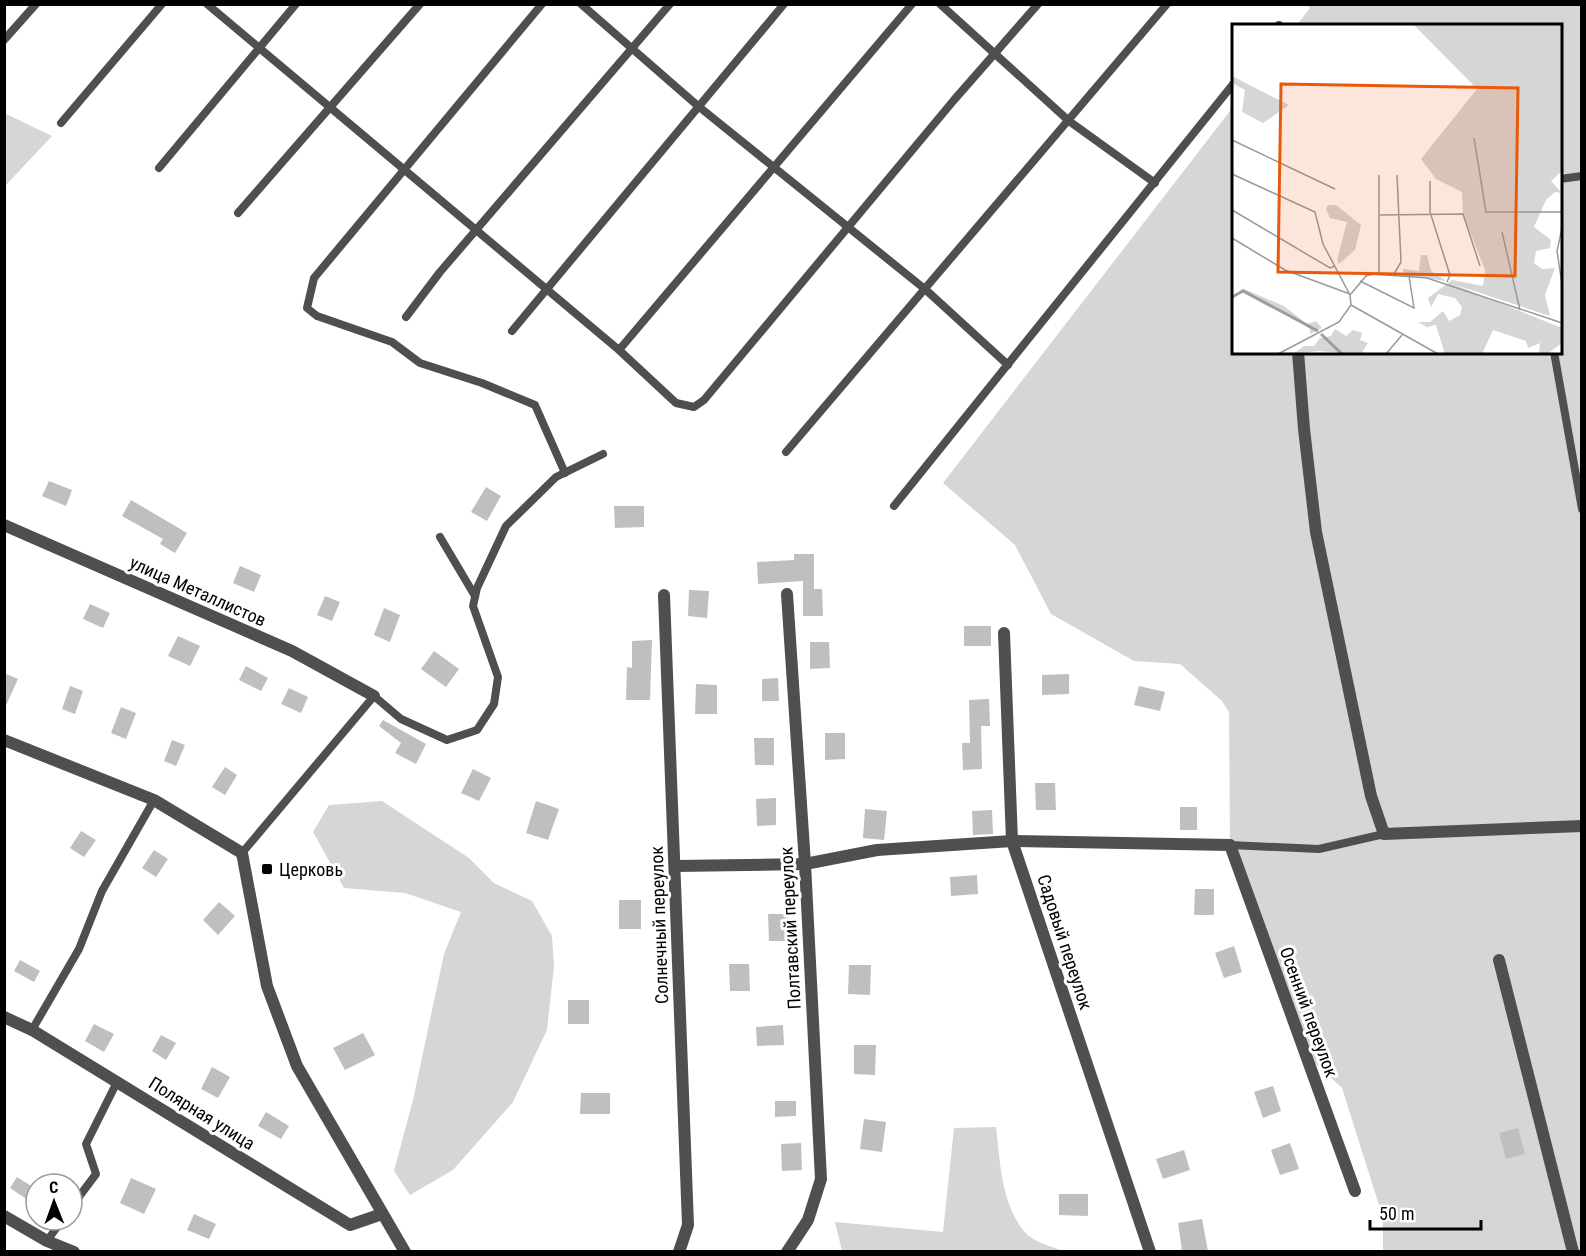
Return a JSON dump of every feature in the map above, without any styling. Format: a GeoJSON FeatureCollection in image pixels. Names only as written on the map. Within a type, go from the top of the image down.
{"type":"FeatureCollection","features":[{"type":"Feature","properties":{"kind":"street"},"geometry":{"type":"LineString","coordinates":[[1298,354],[1316,532],[1371,796],[1383,834],[1581,826]]}},
{"type":"Feature","properties":{"kind":"street","name":"улица Металлистов"},"geometry":{"type":"LineString","coordinates":[[4,525],[292,651],[374,696]]}},
{"type":"Feature","properties":{"kind":"street","name":"Полтавский переулок"},"geometry":{"type":"LineString","coordinates":[[787,594],[806,864],[821,1179],[808,1220],[787,1251]]}},
{"type":"Feature","properties":{"kind":"street","name":"Солнечный переулок"},"geometry":{"type":"LineString","coordinates":[[664,595],[688,1225],[679,1251]]}},
{"type":"Feature","properties":{"kind":"street","name":"Садовый переулок"},"geometry":{"type":"LineString","coordinates":[[1004,633],[1012,841],[1150,1251]]}},
{"type":"Feature","properties":{"kind":"street"},"geometry":{"type":"LineString","coordinates":[[4,740],[154,800],[243,853],[267,986],[297,1066],[405,1251]]}},
{"type":"Feature","properties":{"kind":"street"},"geometry":{"type":"LineString","coordinates":[[675,866],[806,864],[877,850],[1012,841],[1230,845]]}},
{"type":"Feature","properties":{"kind":"street","name":"Осенний переулок"},"geometry":{"type":"LineString","coordinates":[[1230,845],[1355,1191]]}},
{"type":"Feature","properties":{"kind":"street"},"geometry":{"type":"LineString","coordinates":[[1499,960],[1573,1251]]}},
{"type":"Feature","properties":{"kind":"street","name":"Полярная улица"},"geometry":{"type":"LineString","coordinates":[[4,1017],[32,1030],[350,1225],[382,1214]]}},
{"type":"Feature","properties":{"kind":"street"},"geometry":{"type":"LineString","coordinates":[[4,1216],[47,1240],[74,1251]]}},
{"type":"Feature","properties":{"kind":"lane"},"geometry":{"type":"LineString","coordinates":[[4,40],[36,4]]}},
{"type":"Feature","properties":{"kind":"lane"},"geometry":{"type":"LineString","coordinates":[[61,123],[162,4]]}},
{"type":"Feature","properties":{"kind":"lane"},"geometry":{"type":"LineString","coordinates":[[207,4],[619,350],[676,403],[694,408],[704,400],[1038,4]]}},
{"type":"Feature","properties":{"kind":"lane"},"geometry":{"type":"LineString","coordinates":[[159,168],[296,4]]}},
{"type":"Feature","properties":{"kind":"lane"},"geometry":{"type":"LineString","coordinates":[[238,213],[420,4]]}},
{"type":"Feature","properties":{"kind":"lane"},"geometry":{"type":"LineString","coordinates":[[542,4],[314,278],[307,308],[317,316],[392,342],[420,363],[482,383],[535,405],[565,473]]}},
{"type":"Feature","properties":{"kind":"lane"},"geometry":{"type":"LineString","coordinates":[[582,4],[698,106],[926,290],[1008,365]]}},
{"type":"Feature","properties":{"kind":"lane"},"geometry":{"type":"LineString","coordinates":[[406,317],[476,230],[670,4]]}},
{"type":"Feature","properties":{"kind":"lane"},"geometry":{"type":"LineString","coordinates":[[512,331],[784,4]]}},
{"type":"Feature","properties":{"kind":"lane"},"geometry":{"type":"LineString","coordinates":[[619,350],[776,168],[912,4]]}},
{"type":"Feature","properties":{"kind":"lane"},"geometry":{"type":"LineString","coordinates":[[940,4],[1069,121],[1155,183]]}},
{"type":"Feature","properties":{"kind":"lane"},"geometry":{"type":"LineString","coordinates":[[786,452],[1167,4]]}},
{"type":"Feature","properties":{"kind":"lane"},"geometry":{"type":"LineString","coordinates":[[894,506],[1232,84]]}},
{"type":"Feature","properties":{"kind":"lane"},"geometry":{"type":"LineString","coordinates":[[1562,180],[1581,176]]}},
{"type":"Feature","properties":{"kind":"lane"},"geometry":{"type":"LineString","coordinates":[[1554,354],[1581,509]]}},
{"type":"Feature","properties":{"kind":"lane"},"geometry":{"type":"LineString","coordinates":[[243,853],[374,696],[401,718],[447,740],[477,730],[495,704],[498,677],[473,606],[506,526],[556,477],[603,454]]}},
{"type":"Feature","properties":{"kind":"lane"},"geometry":{"type":"LineString","coordinates":[[440,537],[476,596]]}},
{"type":"Feature","properties":{"kind":"lane"},"geometry":{"type":"LineString","coordinates":[[32,1030],[79,949],[102,891],[154,800]]}},
{"type":"Feature","properties":{"kind":"lane"},"geometry":{"type":"LineString","coordinates":[[1230,845],[1319,849],[1383,834]]}},
{"type":"Feature","properties":{"kind":"lane"},"geometry":{"type":"LineString","coordinates":[[84,1190],[96,1174],[86,1144],[117,1082]]}},
{"type":"Feature","properties":{"kind":"lane"},"geometry":{"type":"LineString","coordinates":[[47,1240],[53,1232]]}},
{"type":"Feature","properties":{"kind":"shaded area"},"geometry":{"type":"Polygon","coordinates":[[[1306,5],[1581,5],[1581,1251],[1383,1251],[1383,1218],[1342,1088],[1306,1055],[1230,845],[1229,712],[1222,701],[1180,664],[1134,661],[1051,614],[1015,545],[943,483],[1232,108],[1232,354],[1562,354],[1562,24],[1298,24],[1310,8],[1306,5]]]}},
{"type":"Feature","properties":{"kind":"shaded area"},"geometry":{"type":"Polygon","coordinates":[[[4,113],[52,136],[5,186],[4,186],[4,113]]]}},
{"type":"Feature","properties":{"kind":"shaded area"},"geometry":{"type":"Polygon","coordinates":[[[382,801],[469,858],[494,883],[532,901],[552,936],[554,966],[547,1030],[513,1102],[453,1170],[410,1195],[394,1171],[413,1100],[444,954],[461,912],[405,893],[344,888],[313,832],[329,805],[382,801]]]}},
{"type":"Feature","properties":{"kind":"shaded area"},"geometry":{"type":"Polygon","coordinates":[[[996,1127],[1000,1167],[1006,1194],[1016,1219],[1031,1237],[1064,1251],[842,1251],[835,1222],[943,1232],[954,1128],[996,1127]]]}},
{"type":"Feature","properties":{"kind":"building"},"geometry":{"type":"Polygon","coordinates":[[[49,481],[72,490],[66,506],[42,496],[49,481]]]}},
{"type":"Feature","properties":{"kind":"building"},"geometry":{"type":"Polygon","coordinates":[[[486,487],[501,496],[487,521],[471,512],[486,487]]]}},
{"type":"Feature","properties":{"kind":"building"},"geometry":{"type":"Polygon","coordinates":[[[131,500],[187,533],[175,553],[160,544],[163,539],[122,516],[131,500]]]}},
{"type":"Feature","properties":{"kind":"building"},"geometry":{"type":"Polygon","coordinates":[[[614,506],[644,506],[644,527],[615,528],[614,506]]]}},
{"type":"Feature","properties":{"kind":"building"},"geometry":{"type":"Polygon","coordinates":[[[794,554],[814,554],[814,589],[822,589],[823,616],[803,616],[803,581],[758,584],[757,562],[794,560],[794,554]]]}},
{"type":"Feature","properties":{"kind":"building"},"geometry":{"type":"Polygon","coordinates":[[[240,566],[261,575],[254,592],[233,583],[240,566]]]}},
{"type":"Feature","properties":{"kind":"building"},"geometry":{"type":"Polygon","coordinates":[[[689,590],[709,591],[707,618],[688,616],[689,590]]]}},
{"type":"Feature","properties":{"kind":"building"},"geometry":{"type":"Polygon","coordinates":[[[325,596],[340,602],[332,621],[317,615],[325,596]]]}},
{"type":"Feature","properties":{"kind":"building"},"geometry":{"type":"Polygon","coordinates":[[[90,604],[110,613],[103,628],[83,619],[90,604]]]}},
{"type":"Feature","properties":{"kind":"building"},"geometry":{"type":"Polygon","coordinates":[[[384,608],[400,615],[390,642],[374,635],[384,608]]]}},
{"type":"Feature","properties":{"kind":"building"},"geometry":{"type":"Polygon","coordinates":[[[964,626],[991,626],[991,646],[964,646],[964,626]]]}},
{"type":"Feature","properties":{"kind":"building"},"geometry":{"type":"Polygon","coordinates":[[[178,636],[200,646],[190,666],[168,656],[178,636]]]}},
{"type":"Feature","properties":{"kind":"building"},"geometry":{"type":"Polygon","coordinates":[[[652,640],[650,700],[626,700],[627,667],[632,668],[632,641],[652,640]]]}},
{"type":"Feature","properties":{"kind":"building"},"geometry":{"type":"Polygon","coordinates":[[[810,642],[829,642],[830,668],[810,669],[810,642]]]}},
{"type":"Feature","properties":{"kind":"building"},"geometry":{"type":"Polygon","coordinates":[[[434,651],[459,669],[446,687],[421,669],[434,651]]]}},
{"type":"Feature","properties":{"kind":"building"},"geometry":{"type":"Polygon","coordinates":[[[246,666],[268,678],[261,691],[239,680],[246,666]]]}},
{"type":"Feature","properties":{"kind":"building"},"geometry":{"type":"Polygon","coordinates":[[[4,673],[18,679],[4,710],[4,673]]]}},
{"type":"Feature","properties":{"kind":"building"},"geometry":{"type":"Polygon","coordinates":[[[1069,674],[1069,694],[1042,695],[1042,675],[1069,674]]]}},
{"type":"Feature","properties":{"kind":"building"},"geometry":{"type":"Polygon","coordinates":[[[778,678],[779,701],[762,701],[762,679],[778,678]]]}},
{"type":"Feature","properties":{"kind":"building"},"geometry":{"type":"Polygon","coordinates":[[[696,684],[717,685],[717,714],[695,714],[696,684]]]}},
{"type":"Feature","properties":{"kind":"building"},"geometry":{"type":"Polygon","coordinates":[[[70,686],[83,691],[75,714],[62,709],[70,686]]]}},
{"type":"Feature","properties":{"kind":"building"},"geometry":{"type":"Polygon","coordinates":[[[1139,686],[1165,692],[1160,711],[1134,705],[1139,686]]]}},
{"type":"Feature","properties":{"kind":"building"},"geometry":{"type":"Polygon","coordinates":[[[289,688],[308,697],[301,713],[281,704],[289,688]]]}},
{"type":"Feature","properties":{"kind":"building"},"geometry":{"type":"Polygon","coordinates":[[[989,699],[990,726],[981,726],[982,769],[963,770],[962,743],[970,743],[969,700],[989,699]]]}},
{"type":"Feature","properties":{"kind":"building"},"geometry":{"type":"Polygon","coordinates":[[[121,707],[136,713],[126,739],[111,733],[121,707]]]}},
{"type":"Feature","properties":{"kind":"building"},"geometry":{"type":"Polygon","coordinates":[[[383,720],[426,744],[416,764],[395,753],[401,743],[379,726],[383,720]]]}},
{"type":"Feature","properties":{"kind":"building"},"geometry":{"type":"Polygon","coordinates":[[[825,733],[845,733],[845,759],[825,760],[825,733]]]}},
{"type":"Feature","properties":{"kind":"building"},"geometry":{"type":"Polygon","coordinates":[[[754,738],[774,738],[774,765],[755,765],[754,738]]]}},
{"type":"Feature","properties":{"kind":"building"},"geometry":{"type":"Polygon","coordinates":[[[172,740],[185,745],[176,766],[164,761],[172,740]]]}},
{"type":"Feature","properties":{"kind":"building"},"geometry":{"type":"Polygon","coordinates":[[[225,767],[237,775],[225,795],[212,787],[225,767]]]}},
{"type":"Feature","properties":{"kind":"building"},"geometry":{"type":"Polygon","coordinates":[[[473,769],[491,778],[479,801],[461,793],[473,769]]]}},
{"type":"Feature","properties":{"kind":"building"},"geometry":{"type":"Polygon","coordinates":[[[1035,783],[1055,783],[1056,810],[1036,810],[1035,783]]]}},
{"type":"Feature","properties":{"kind":"building"},"geometry":{"type":"Polygon","coordinates":[[[776,798],[776,825],[757,826],[756,799],[776,798]]]}},
{"type":"Feature","properties":{"kind":"building"},"geometry":{"type":"Polygon","coordinates":[[[536,801],[559,809],[548,840],[526,833],[536,801]]]}},
{"type":"Feature","properties":{"kind":"building"},"geometry":{"type":"Polygon","coordinates":[[[1180,807],[1197,807],[1197,830],[1180,830],[1180,807]]]}},
{"type":"Feature","properties":{"kind":"building"},"geometry":{"type":"Polygon","coordinates":[[[865,809],[887,811],[884,840],[863,838],[865,809]]]}},
{"type":"Feature","properties":{"kind":"building"},"geometry":{"type":"Polygon","coordinates":[[[992,810],[993,834],[973,835],[972,811],[992,810]]]}},
{"type":"Feature","properties":{"kind":"building"},"geometry":{"type":"Polygon","coordinates":[[[81,831],[96,840],[84,857],[70,848],[81,831]]]}},
{"type":"Feature","properties":{"kind":"building"},"geometry":{"type":"Polygon","coordinates":[[[154,850],[168,859],[156,877],[142,868],[154,850]]]}},
{"type":"Feature","properties":{"kind":"building"},"geometry":{"type":"Polygon","coordinates":[[[977,875],[978,894],[951,896],[950,877],[977,875]]]}},
{"type":"Feature","properties":{"kind":"building"},"geometry":{"type":"Polygon","coordinates":[[[1195,889],[1214,889],[1214,915],[1194,915],[1195,889]]]}},
{"type":"Feature","properties":{"kind":"building"},"geometry":{"type":"Polygon","coordinates":[[[619,900],[641,900],[641,929],[619,929],[619,900]]]}},
{"type":"Feature","properties":{"kind":"building"},"geometry":{"type":"Polygon","coordinates":[[[219,902],[235,916],[218,935],[203,920],[219,902]]]}},
{"type":"Feature","properties":{"kind":"building"},"geometry":{"type":"Polygon","coordinates":[[[768,914],[788,914],[789,941],[769,941],[768,914]]]}},
{"type":"Feature","properties":{"kind":"building"},"geometry":{"type":"Polygon","coordinates":[[[1234,946],[1242,972],[1224,978],[1215,953],[1234,946]]]}},
{"type":"Feature","properties":{"kind":"building"},"geometry":{"type":"Polygon","coordinates":[[[20,960],[40,971],[34,982],[14,971],[20,960]]]}},
{"type":"Feature","properties":{"kind":"building"},"geometry":{"type":"Polygon","coordinates":[[[729,964],[749,964],[750,991],[730,991],[729,964]]]}},
{"type":"Feature","properties":{"kind":"building"},"geometry":{"type":"Polygon","coordinates":[[[849,965],[871,965],[870,995],[848,994],[849,965]]]}},
{"type":"Feature","properties":{"kind":"building"},"geometry":{"type":"Polygon","coordinates":[[[568,1000],[589,1000],[589,1024],[568,1024],[568,1000]]]}},
{"type":"Feature","properties":{"kind":"building"},"geometry":{"type":"Polygon","coordinates":[[[94,1024],[114,1034],[104,1052],[85,1041],[94,1024]]]}},
{"type":"Feature","properties":{"kind":"building"},"geometry":{"type":"Polygon","coordinates":[[[783,1025],[784,1045],[757,1046],[756,1027],[783,1025]]]}},
{"type":"Feature","properties":{"kind":"building"},"geometry":{"type":"Polygon","coordinates":[[[363,1033],[375,1055],[345,1070],[333,1048],[363,1033]]]}},
{"type":"Feature","properties":{"kind":"building"},"geometry":{"type":"Polygon","coordinates":[[[161,1035],[176,1043],[166,1060],[152,1051],[161,1035]]]}},
{"type":"Feature","properties":{"kind":"building"},"geometry":{"type":"Polygon","coordinates":[[[854,1045],[876,1045],[875,1075],[854,1074],[854,1045]]]}},
{"type":"Feature","properties":{"kind":"building"},"geometry":{"type":"Polygon","coordinates":[[[212,1067],[230,1077],[218,1098],[201,1089],[212,1067]]]}},
{"type":"Feature","properties":{"kind":"building"},"geometry":{"type":"Polygon","coordinates":[[[1273,1086],[1281,1111],[1263,1118],[1254,1092],[1273,1086]]]}},
{"type":"Feature","properties":{"kind":"building"},"geometry":{"type":"Polygon","coordinates":[[[581,1093],[610,1093],[610,1114],[580,1114],[581,1093]]]}},
{"type":"Feature","properties":{"kind":"building"},"geometry":{"type":"Polygon","coordinates":[[[775,1101],[796,1101],[796,1116],[775,1117],[775,1101]]]}},
{"type":"Feature","properties":{"kind":"building"},"geometry":{"type":"Polygon","coordinates":[[[266,1112],[289,1126],[281,1139],[258,1126],[266,1112]]]}},
{"type":"Feature","properties":{"kind":"building"},"geometry":{"type":"Polygon","coordinates":[[[864,1119],[886,1122],[882,1152],[860,1149],[864,1119]]]}},
{"type":"Feature","properties":{"kind":"building"},"geometry":{"type":"Polygon","coordinates":[[[1518,1128],[1525,1154],[1506,1159],[1499,1133],[1518,1128]]]}},
{"type":"Feature","properties":{"kind":"building"},"geometry":{"type":"Polygon","coordinates":[[[801,1143],[802,1170],[782,1171],[781,1144],[801,1143]]]}},
{"type":"Feature","properties":{"kind":"building"},"geometry":{"type":"Polygon","coordinates":[[[1290,1143],[1299,1169],[1280,1175],[1271,1150],[1290,1143]]]}},
{"type":"Feature","properties":{"kind":"building"},"geometry":{"type":"Polygon","coordinates":[[[1184,1150],[1190,1170],[1163,1179],[1156,1159],[1184,1150]]]}},
{"type":"Feature","properties":{"kind":"building"},"geometry":{"type":"Polygon","coordinates":[[[17,1177],[24,1181],[24,1197],[10,1188],[17,1177]]]}},
{"type":"Feature","properties":{"kind":"building"},"geometry":{"type":"Polygon","coordinates":[[[131,1178],[156,1189],[144,1214],[120,1203],[131,1178]]]}},
{"type":"Feature","properties":{"kind":"building"},"geometry":{"type":"Polygon","coordinates":[[[1059,1194],[1088,1194],[1088,1216],[1059,1215],[1059,1194]]]}},
{"type":"Feature","properties":{"kind":"building"},"geometry":{"type":"Polygon","coordinates":[[[194,1214],[216,1224],[209,1239],[187,1230],[194,1214]]]}},
{"type":"Feature","properties":{"kind":"building"},"geometry":{"type":"Polygon","coordinates":[[[1202,1219],[1208,1251],[1182,1251],[1178,1223],[1202,1219]]]}},
{"type":"Feature","properties":{"kind":"place","name":"Церковь"},"geometry":{"type":"Point","coordinates":[267,869]}}]}
